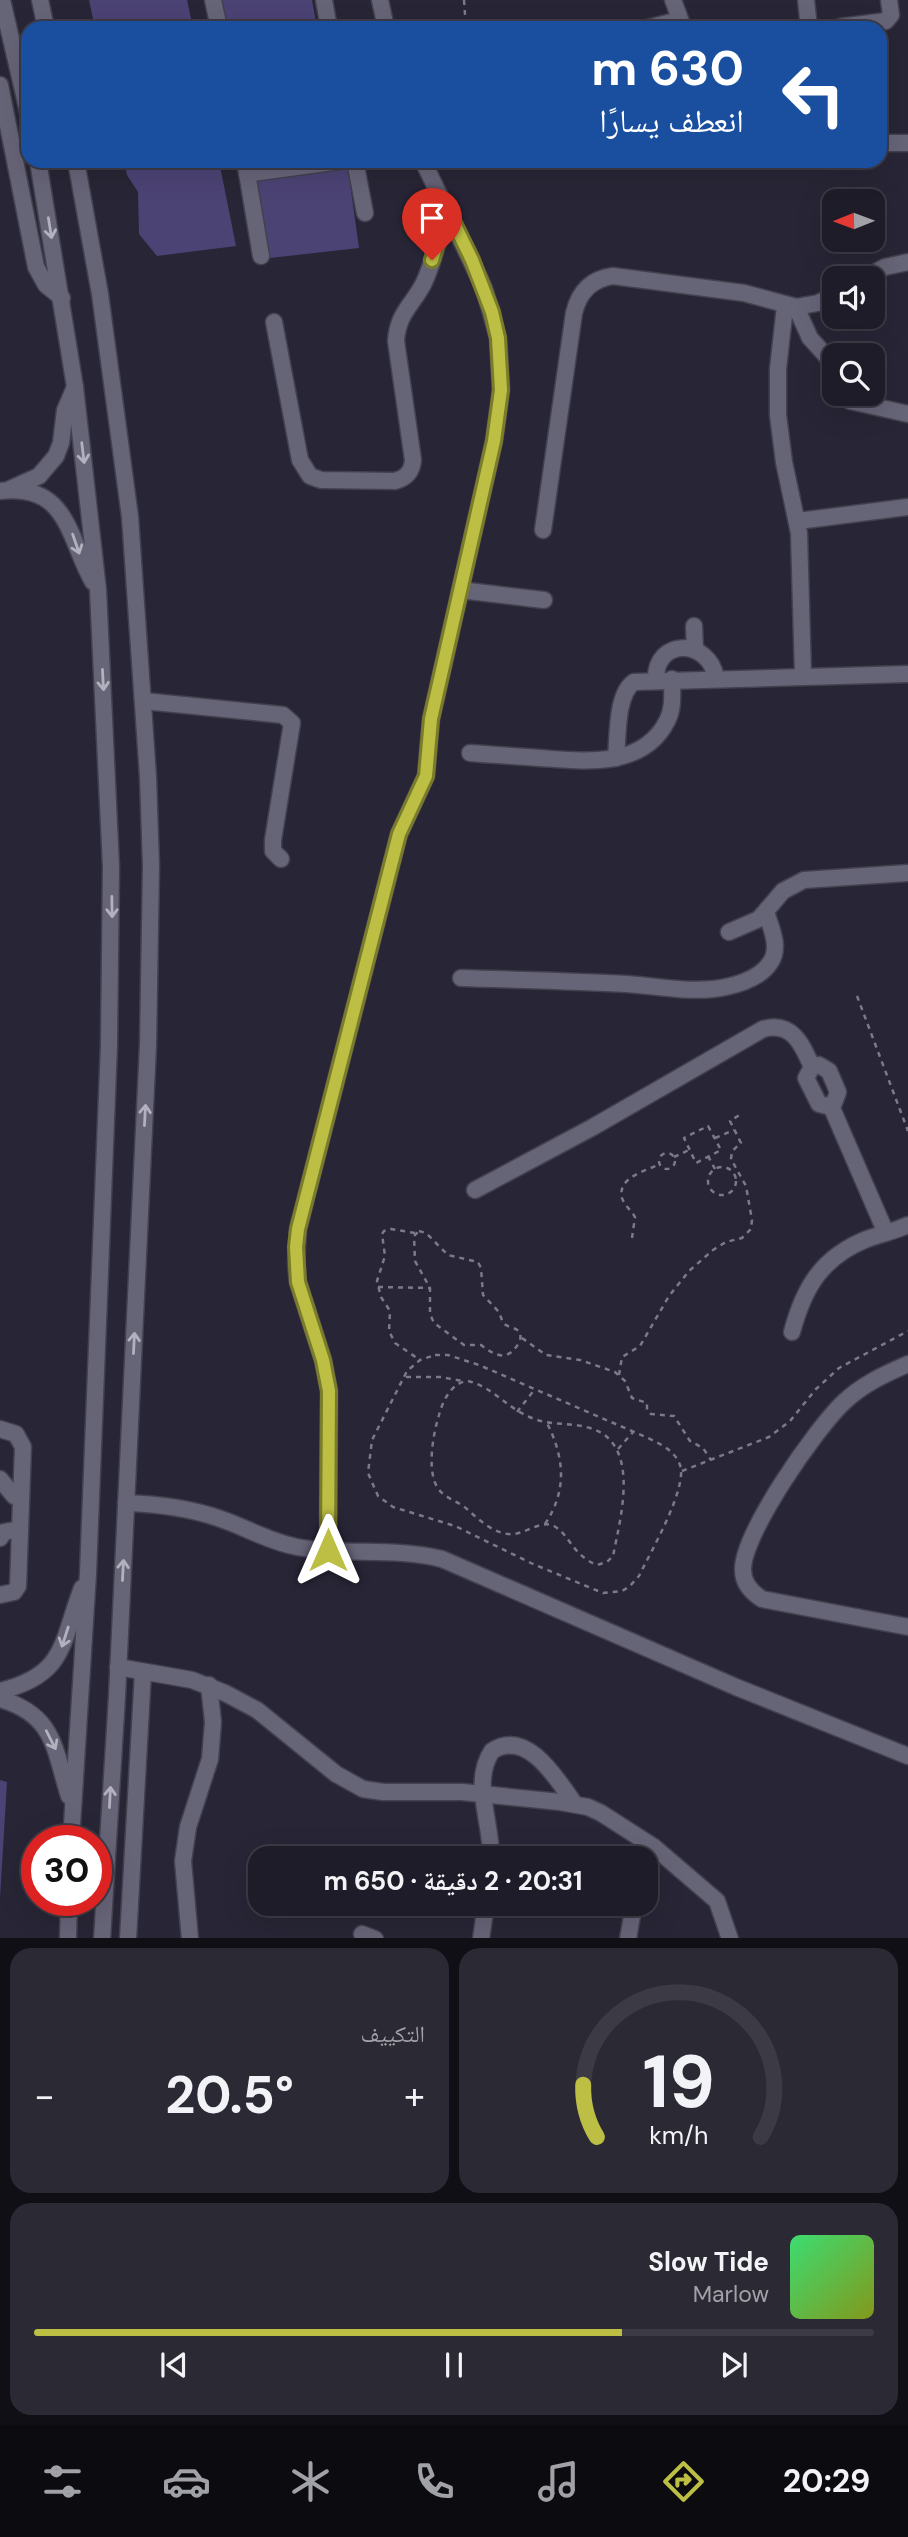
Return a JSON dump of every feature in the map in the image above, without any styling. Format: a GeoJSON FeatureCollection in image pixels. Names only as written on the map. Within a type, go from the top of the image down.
{"type":"FeatureCollection","features":[{"type":"Feature","properties":{"kind":"street"},"geometry":{"type":"LineString","coordinates":[[2,0],[21,82]]}},
{"type":"Feature","properties":{"kind":"street"},"geometry":{"type":"LineString","coordinates":[[40,0],[44,21]]}},
{"type":"Feature","properties":{"kind":"street"},"geometry":{"type":"LineString","coordinates":[[213,0],[218,21]]}},
{"type":"Feature","properties":{"kind":"street"},"geometry":{"type":"LineString","coordinates":[[324,0],[328,21]]}},
{"type":"Feature","properties":{"kind":"street"},"geometry":{"type":"LineString","coordinates":[[380,0],[384,21]]}},
{"type":"Feature","properties":{"kind":"street"},"geometry":{"type":"LineString","coordinates":[[673,0],[679,21]]}},
{"type":"Feature","properties":{"kind":"street"},"geometry":{"type":"LineString","coordinates":[[806,0],[808,21]]}},
{"type":"Feature","properties":{"kind":"street"},"geometry":{"type":"LineString","coordinates":[[886,21],[891,15],[889,0]]}},
{"type":"Feature","properties":{"kind":"street"},"geometry":{"type":"LineString","coordinates":[[0,85],[36,267],[46,285],[62,298]]}},
{"type":"Feature","properties":{"kind":"street"},"geometry":{"type":"LineString","coordinates":[[887,143],[908,143]]}},
{"type":"Feature","properties":{"kind":"street"},"geometry":{"type":"LineString","coordinates":[[39,168],[75,387],[98,590],[108,780],[112,950],[88,1573],[71,1825]]}},
{"type":"Feature","properties":{"kind":"street"},"geometry":{"type":"LineString","coordinates":[[77,168],[100,294],[121,443],[136,579],[151,866],[150,985],[118,1667],[102,1938]]}},
{"type":"Feature","properties":{"kind":"street"},"geometry":{"type":"LineString","coordinates":[[246,168],[261,256]]}},
{"type":"Feature","properties":{"kind":"street"},"geometry":{"type":"LineString","coordinates":[[356,168],[365,212]]}},
{"type":"Feature","properties":{"kind":"street"},"geometry":{"type":"LineString","coordinates":[[328,1550],[329,1391],[321,1352],[298,1282],[298,1229],[399,834],[426,776],[431,719],[499,416],[501,363],[492,312],[484,288],[426,168]]}},
{"type":"Feature","properties":{"kind":"street"},"geometry":{"type":"LineString","coordinates":[[274,322],[300,460],[305,471],[321,480],[395,481],[406,477],[410,472],[412,460],[396,341],[397,331],[404,310],[425,281],[439,237],[451,217]]}},
{"type":"Feature","properties":{"kind":"street"},"geometry":{"type":"LineString","coordinates":[[885,267],[908,262]]}},
{"type":"Feature","properties":{"kind":"street"},"geometry":{"type":"LineString","coordinates":[[544,530],[574,313],[586,288],[599,279],[613,276],[744,293],[790,306],[822,301]]}},
{"type":"Feature","properties":{"kind":"street"},"geometry":{"type":"LineString","coordinates":[[790,306],[810,338],[822,351]]}},
{"type":"Feature","properties":{"kind":"street"},"geometry":{"type":"LineString","coordinates":[[790,306],[778,369],[778,415],[784,462],[798,521],[803,676]]}},
{"type":"Feature","properties":{"kind":"street"},"geometry":{"type":"LineString","coordinates":[[5,490],[39,476],[56,456],[61,443],[65,410],[75,387]]}},
{"type":"Feature","properties":{"kind":"street"},"geometry":{"type":"LineString","coordinates":[[872,406],[908,414]]}},
{"type":"Feature","properties":{"kind":"street"},"geometry":{"type":"LineString","coordinates":[[5,490],[40,496],[58,509],[71,528],[83,563],[98,590]]}},
{"type":"Feature","properties":{"kind":"street"},"geometry":{"type":"LineString","coordinates":[[798,521],[908,507]]}},
{"type":"Feature","properties":{"kind":"street"},"geometry":{"type":"LineString","coordinates":[[460,590],[544,600]]}},
{"type":"Feature","properties":{"kind":"street"},"geometry":{"type":"LineString","coordinates":[[694,626],[695,650]]}},
{"type":"Feature","properties":{"kind":"street"},"geometry":{"type":"LineString","coordinates":[[470,753],[590,761],[616,758],[641,748],[660,732],[672,709],[658,664],[669,652],[686,648],[695,650],[708,658],[716,678]]}},
{"type":"Feature","properties":{"kind":"street"},"geometry":{"type":"LineString","coordinates":[[616,758],[624,692],[634,681],[908,674]]}},
{"type":"Feature","properties":{"kind":"street"},"geometry":{"type":"LineString","coordinates":[[144,701],[283,715],[292,723],[273,840],[273,850],[281,859]]}},
{"type":"Feature","properties":{"kind":"street"},"geometry":{"type":"LineString","coordinates":[[729,932],[766,912],[783,891],[804,880],[908,873]]}},
{"type":"Feature","properties":{"kind":"street"},"geometry":{"type":"LineString","coordinates":[[461,978],[630,984],[690,990],[729,986],[765,970],[772,960],[775,948],[766,912]]}},
{"type":"Feature","properties":{"kind":"street"},"geometry":{"type":"LineString","coordinates":[[475,1190],[593,1127],[763,1029],[783,1028],[796,1035],[811,1066],[806,1078],[817,1101],[823,1106],[831,1106],[837,1100],[838,1092],[829,1071],[823,1065],[811,1066]]}},
{"type":"Feature","properties":{"kind":"street"},"geometry":{"type":"LineString","coordinates":[[831,1106],[886,1233]]}},
{"type":"Feature","properties":{"kind":"street"},"geometry":{"type":"LineString","coordinates":[[792,1332],[806,1291],[821,1269],[857,1243],[908,1225]]}},
{"type":"Feature","properties":{"kind":"street"},"geometry":{"type":"LineString","coordinates":[[908,1364],[857,1391],[827,1422],[774,1497],[746,1555],[743,1572],[749,1588],[762,1600],[908,1627]]}},
{"type":"Feature","properties":{"kind":"street"},"geometry":{"type":"LineString","coordinates":[[0,1429],[16,1434],[22,1442],[18,1586],[14,1592],[0,1595]]}},
{"type":"Feature","properties":{"kind":"street"},"geometry":{"type":"LineString","coordinates":[[0,1479],[14,1496],[21,1499]]}},
{"type":"Feature","properties":{"kind":"street"},"geometry":{"type":"LineString","coordinates":[[126,1503],[196,1511],[284,1544],[328,1550],[414,1553],[448,1561],[748,1692],[908,1756]]}},
{"type":"Feature","properties":{"kind":"street"},"geometry":{"type":"LineString","coordinates":[[0,1538],[4,1532],[20,1529]]}},
{"type":"Feature","properties":{"kind":"street"},"geometry":{"type":"LineString","coordinates":[[0,1691],[40,1676],[58,1656],[88,1573]]}},
{"type":"Feature","properties":{"kind":"street"},"geometry":{"type":"LineString","coordinates":[[118,1667],[209,1685],[257,1710],[336,1774],[363,1789],[383,1792],[441,1791],[484,1794],[574,1804],[601,1813],[652,1846]]}},
{"type":"Feature","properties":{"kind":"street"},"geometry":{"type":"LineString","coordinates":[[128,1938],[143,1672]]}},
{"type":"Feature","properties":{"kind":"street"},"geometry":{"type":"LineString","coordinates":[[190,1938],[183,1861],[188,1827],[201,1794],[210,1759],[213,1722],[209,1685]]}},
{"type":"Feature","properties":{"kind":"street"},"geometry":{"type":"LineString","coordinates":[[0,1699],[25,1709],[47,1731],[55,1744],[72,1807]]}},
{"type":"Feature","properties":{"kind":"street"},"geometry":{"type":"LineString","coordinates":[[490,1846],[482,1774],[487,1757],[497,1747],[516,1744],[527,1748],[574,1804]]}},
{"type":"Feature","properties":{"kind":"street"},"geometry":{"type":"LineString","coordinates":[[658,1850],[717,1901],[730,1938]]}},
{"type":"Feature","properties":{"kind":"street"},"geometry":{"type":"LineString","coordinates":[[68,1938],[69,1916]]}},
{"type":"Feature","properties":{"kind":"street"},"geometry":{"type":"LineString","coordinates":[[481,1938],[484,1916]]}},
{"type":"Feature","properties":{"kind":"street"},"geometry":{"type":"LineString","coordinates":[[628,1938],[632,1916]]}},
{"type":"Feature","properties":{"kind":"path"},"geometry":{"type":"LineString","coordinates":[[464,0],[466,21]]}},
{"type":"Feature","properties":{"kind":"path"},"geometry":{"type":"LineString","coordinates":[[857,996],[908,1131]]}},
{"type":"Feature","properties":{"kind":"path"},"geometry":{"type":"LineString","coordinates":[[619,1375],[622,1357],[640,1346],[682,1278],[713,1250],[726,1242],[742,1238],[751,1229],[746,1186],[731,1159],[732,1151],[741,1143],[730,1121],[741,1114]]}},
{"type":"Feature","properties":{"kind":"path"},"geometry":{"type":"LineString","coordinates":[[708,1126],[715,1138],[720,1150],[696,1163],[684,1138],[708,1126]]}},
{"type":"Feature","properties":{"kind":"path"},"geometry":{"type":"LineString","coordinates":[[715,1138],[734,1129]]}},
{"type":"Feature","properties":{"kind":"path"},"geometry":{"type":"LineString","coordinates":[[674,1157],[689,1150]]}},
{"type":"Feature","properties":{"kind":"path"},"geometry":{"type":"LineString","coordinates":[[660,1164],[662,1155],[674,1157]]}},
{"type":"Feature","properties":{"kind":"path"},"geometry":{"type":"LineString","coordinates":[[708,1156],[715,1169]]}},
{"type":"Feature","properties":{"kind":"path"},"geometry":{"type":"LineString","coordinates":[[660,1164],[666,1168],[672,1167],[674,1157]]}},
{"type":"Feature","properties":{"kind":"path"},"geometry":{"type":"LineString","coordinates":[[632,1238],[635,1217],[623,1199],[623,1185],[629,1178],[660,1164]]}},
{"type":"Feature","properties":{"kind":"path"},"geometry":{"type":"LineString","coordinates":[[725,1168],[733,1173],[735,1183],[730,1192],[721,1195],[712,1190],[709,1176],[715,1169],[725,1168]]}},
{"type":"Feature","properties":{"kind":"path"},"geometry":{"type":"LineString","coordinates":[[420,1360],[391,1337],[388,1331],[390,1311],[377,1287],[385,1256],[384,1231],[391,1229],[426,1233],[448,1255],[478,1262],[485,1299],[499,1312],[503,1323],[517,1329],[521,1336],[546,1355],[580,1360],[619,1375],[625,1381],[632,1398],[647,1403],[647,1410],[651,1414],[674,1416],[690,1441],[703,1448],[711,1460]]}},
{"type":"Feature","properties":{"kind":"path"},"geometry":{"type":"LineString","coordinates":[[416,1233],[413,1240],[415,1261],[430,1288],[432,1320],[460,1343],[481,1345],[494,1354],[503,1355],[513,1350],[521,1336]]}},
{"type":"Feature","properties":{"kind":"path"},"geometry":{"type":"LineString","coordinates":[[377,1287],[430,1288]]}},
{"type":"Feature","properties":{"kind":"path"},"geometry":{"type":"LineString","coordinates":[[682,1471],[769,1437],[790,1421],[816,1389],[839,1368],[908,1331]]}},
{"type":"Feature","properties":{"kind":"path"},"geometry":{"type":"LineString","coordinates":[[435,1355],[449,1355],[634,1431],[673,1453],[682,1471],[680,1489],[639,1576],[629,1587],[622,1591],[603,1593],[533,1564],[455,1526],[393,1507],[378,1496],[368,1473],[372,1440],[404,1377],[420,1360],[435,1355]]}},
{"type":"Feature","properties":{"kind":"path"},"geometry":{"type":"LineString","coordinates":[[404,1377],[441,1377],[482,1385],[517,1412],[547,1423],[593,1429],[609,1437],[618,1448],[622,1463],[622,1495],[616,1540],[610,1559],[597,1565],[589,1562],[575,1551],[559,1530],[545,1524]]}},
{"type":"Feature","properties":{"kind":"path"},"geometry":{"type":"LineString","coordinates":[[461,1381],[454,1386],[438,1419],[431,1461],[436,1486],[440,1492],[463,1505],[483,1523],[503,1533],[522,1533],[545,1524],[559,1494],[562,1471],[557,1447],[547,1423]]}},
{"type":"Feature","properties":{"kind":"path"},"geometry":{"type":"LineString","coordinates":[[517,1412],[535,1390]]}},
{"type":"Feature","properties":{"kind":"path"},"geometry":{"type":"LineString","coordinates":[[618,1448],[634,1431]]}},
{"type":"Feature","properties":{"kind":"shaded area"},"geometry":{"type":"Polygon","coordinates":[[[89,0],[187,0],[192,21],[94,21],[89,0]]]}},
{"type":"Feature","properties":{"kind":"shaded area"},"geometry":{"type":"Polygon","coordinates":[[[220,0],[312,0],[316,21],[224,21],[220,0]]]}},
{"type":"Feature","properties":{"kind":"shaded area"},"geometry":{"type":"Polygon","coordinates":[[[126,168],[220,168],[236,246],[157,256],[139,234],[138,192],[126,168]]]}},
{"type":"Feature","properties":{"kind":"shaded area"},"geometry":{"type":"Polygon","coordinates":[[[348,169],[359,248],[270,258],[253,181],[348,169]]]}},
{"type":"Feature","properties":{"kind":"shaded area"},"geometry":{"type":"Polygon","coordinates":[[[0,1780],[7,1782],[0,1898],[0,1780]]]}},
{"type":"Feature","properties":{"kind":"route"},"geometry":{"type":"LineString","coordinates":[[328,1550],[329,1391],[323,1360],[298,1282],[298,1229],[399,834],[426,776],[431,719],[499,416],[501,363],[492,312],[472,260],[451,217],[439,237],[432,260]]}}]}
